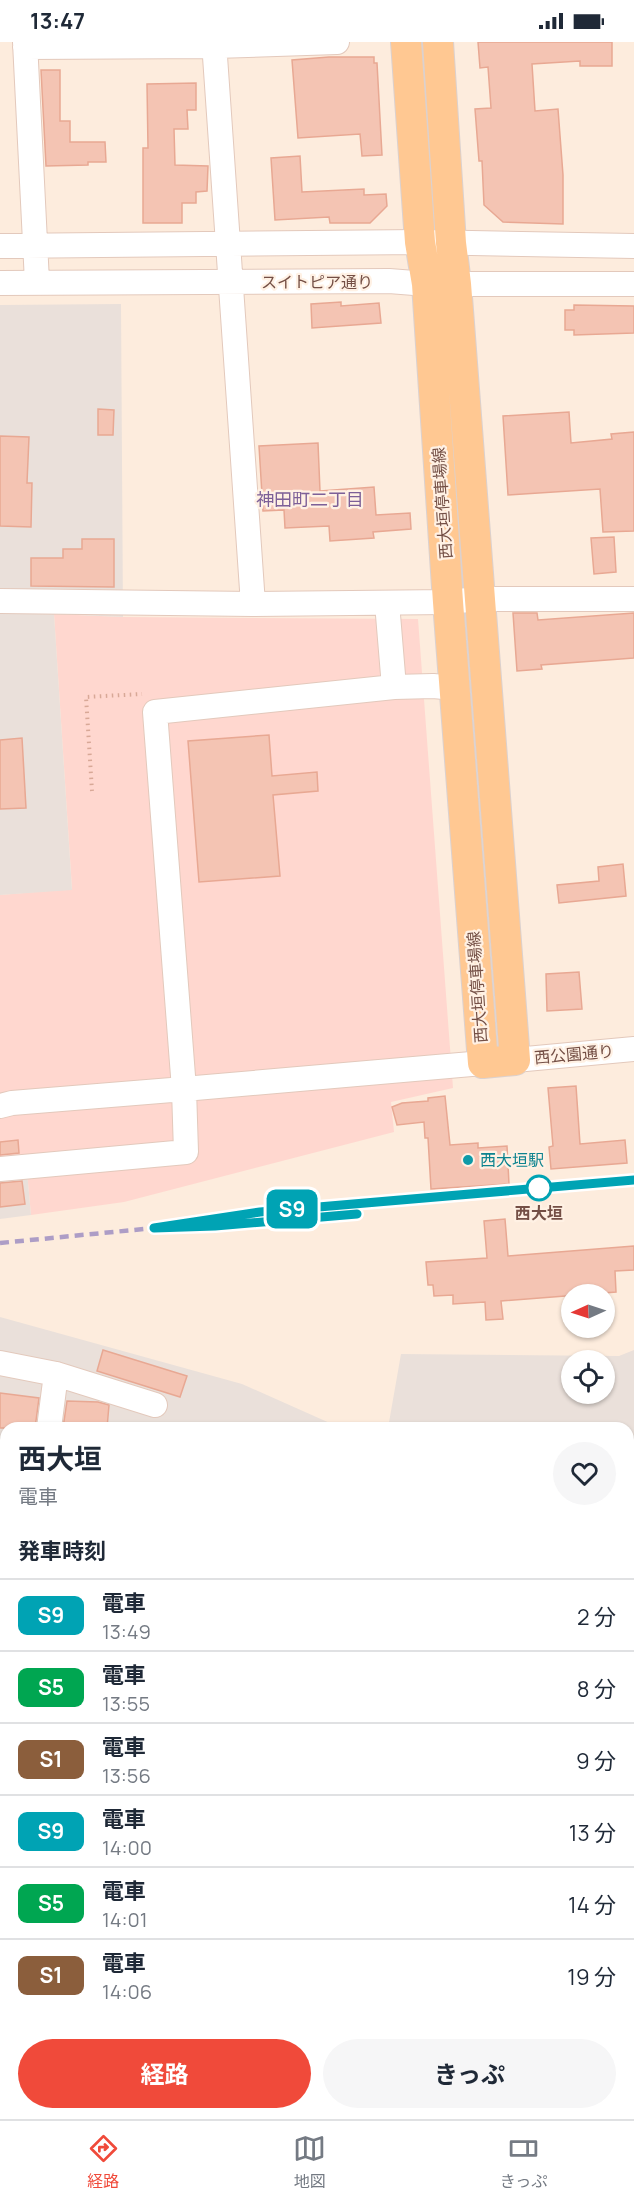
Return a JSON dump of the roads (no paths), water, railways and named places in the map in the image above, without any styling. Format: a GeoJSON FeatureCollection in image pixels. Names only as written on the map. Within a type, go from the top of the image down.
{"type":"FeatureCollection","features":[{"type":"Feature","properties":{"kind":"main road","name":"西大垣停車場線"},"geometry":{"type":"LineString","coordinates":[[406,42],[420,242],[442,284],[479,599],[515,1060],[483,1063],[448,602],[442,284],[451,243],[438,42]]}},
{"type":"Feature","properties":{"kind":"street"},"geometry":{"type":"LineString","coordinates":[[37,282],[25,44],[337,42]]}},
{"type":"Feature","properties":{"kind":"street"},"geometry":{"type":"LineString","coordinates":[[215,44],[253,604]]}},
{"type":"Feature","properties":{"kind":"street"},"geometry":{"type":"LineString","coordinates":[[0,246],[229,242],[420,242],[634,246]]}},
{"type":"Feature","properties":{"kind":"street","name":"スイトピア通り"},"geometry":{"type":"LineString","coordinates":[[0,283],[392,281],[442,284],[634,284]]}},
{"type":"Feature","properties":{"kind":"street"},"geometry":{"type":"LineString","coordinates":[[0,601],[253,604],[448,602],[479,599],[634,599]]}},
{"type":"Feature","properties":{"kind":"street"},"geometry":{"type":"LineString","coordinates":[[387,603],[394,687]]}},
{"type":"Feature","properties":{"kind":"street"},"geometry":{"type":"LineString","coordinates":[[0,1169],[186,1152],[184,1089],[155,712],[394,687],[454,688]]}},
{"type":"Feature","properties":{"kind":"street","name":"西公園通り"},"geometry":{"type":"LineString","coordinates":[[515,1060],[634,1049]]}},
{"type":"Feature","properties":{"kind":"street"},"geometry":{"type":"LineString","coordinates":[[0,1106],[12,1103],[483,1063]]}},
{"type":"Feature","properties":{"kind":"street"},"geometry":{"type":"LineString","coordinates":[[0,1363],[56,1374],[155,1405]]}},
{"type":"Feature","properties":{"kind":"street"},"geometry":{"type":"LineString","coordinates":[[51,1422],[56,1374]]}},
{"type":"Feature","properties":{"kind":"railway"},"geometry":{"type":"LineString","coordinates":[[0,1243],[154,1228],[260,1212],[634,1180]]}},
{"type":"Feature","properties":{"kind":"railway"},"geometry":{"type":"LineString","coordinates":[[225,1225],[357,1214]]}},
{"type":"Feature","properties":{"kind":"train","name":"S9"},"geometry":{"type":"LineString","coordinates":[[357,1214],[215,1226],[154,1228],[260,1212],[634,1180]]}},
{"type":"Feature","properties":{"kind":"place","name":"西大垣駅"},"geometry":{"type":"Point","coordinates":[468,1160]}},
{"type":"Feature","properties":{"kind":"place","name":"西大垣"},"geometry":{"type":"Point","coordinates":[539,1188]}},
{"type":"Feature","properties":{"kind":"district","name":"神田町二丁目"},"geometry":{"type":"Point","coordinates":[310,499]}}]}
